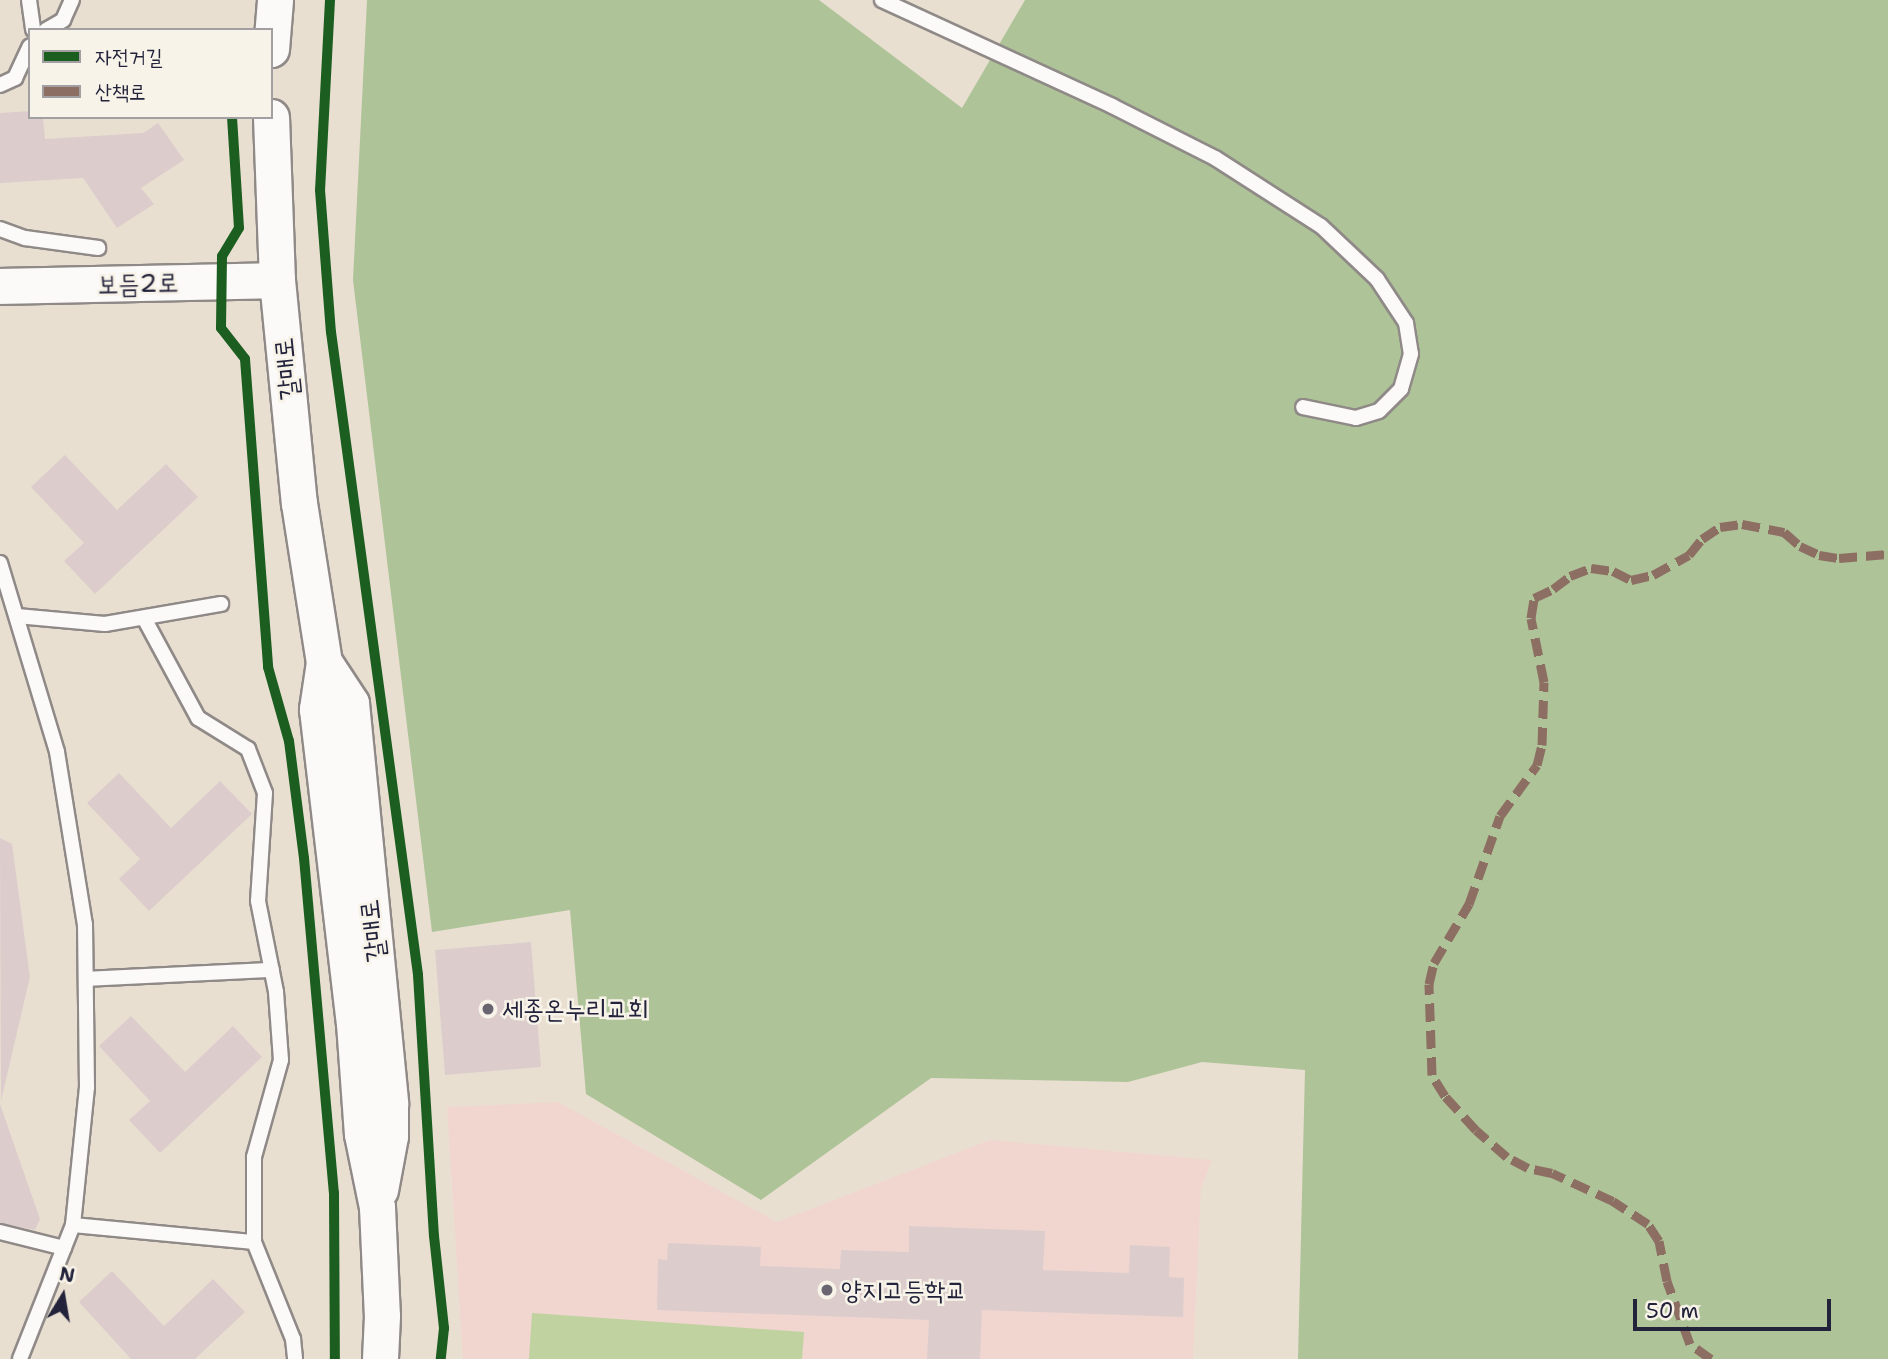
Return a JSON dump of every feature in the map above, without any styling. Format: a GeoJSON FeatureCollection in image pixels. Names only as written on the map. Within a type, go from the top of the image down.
{"type":"FeatureCollection","features":[{"type":"Feature","properties":{"kind":"street"},"geometry":{"type":"LineString","coordinates":[[273,28],[275,0]]}},
{"type":"Feature","properties":{"kind":"street","name":"갈매로"},"geometry":{"type":"LineString","coordinates":[[271,119],[277,280],[299,503],[324,662],[351,703],[381,1000],[390,1136],[377,1207],[382,1317],[380,1359]]}},
{"type":"Feature","properties":{"kind":"street","name":"보듬2로"},"geometry":{"type":"LineString","coordinates":[[0,286],[277,280]]}},
{"type":"Feature","properties":{"kind":"lane"},"geometry":{"type":"LineString","coordinates":[[29,0],[33,28]]}},
{"type":"Feature","properties":{"kind":"lane"},"geometry":{"type":"LineString","coordinates":[[49,28],[63,20],[72,0]]}},
{"type":"Feature","properties":{"kind":"lane"},"geometry":{"type":"LineString","coordinates":[[882,0],[1112,106],[1215,158],[1321,226],[1377,279],[1406,323],[1411,354],[1401,389],[1379,411],[1356,418],[1303,407]]}},
{"type":"Feature","properties":{"kind":"lane"},"geometry":{"type":"LineString","coordinates":[[0,85],[22,78],[28,54]]}},
{"type":"Feature","properties":{"kind":"lane"},"geometry":{"type":"LineString","coordinates":[[0,229],[24,238],[98,248]]}},
{"type":"Feature","properties":{"kind":"lane"},"geometry":{"type":"LineString","coordinates":[[2,570],[57,752],[85,924],[87,1087],[73,1225],[20,1359]]}},
{"type":"Feature","properties":{"kind":"lane"},"geometry":{"type":"LineString","coordinates":[[18,616],[106,624],[220,604]]}},
{"type":"Feature","properties":{"kind":"lane"},"geometry":{"type":"LineString","coordinates":[[144,618],[198,718],[247,749],[265,793],[258,901],[272,970],[281,1060],[254,1157],[254,1242],[293,1339],[294,1353],[282,1359]]}},
{"type":"Feature","properties":{"kind":"lane"},"geometry":{"type":"LineString","coordinates":[[86,979],[272,970]]}},
{"type":"Feature","properties":{"kind":"lane"},"geometry":{"type":"LineString","coordinates":[[73,1225],[254,1242]]}},
{"type":"Feature","properties":{"kind":"lane"},"geometry":{"type":"LineString","coordinates":[[0,1232],[64,1248]]}},
{"type":"Feature","properties":{"kind":"shaded area","name":"양지고등학교"},"geometry":{"type":"Polygon","coordinates":[[[558,1102],[777,1222],[990,1140],[1212,1160],[1201,1189],[1193,1359],[463,1359],[447,1107],[558,1102]]]}},
{"type":"Feature","properties":{"kind":"green space"},"geometry":{"type":"Polygon","coordinates":[[[367,0],[819,0],[962,108],[1025,0],[1888,0],[1888,1359],[1298,1359],[1305,1070],[1202,1062],[1128,1082],[931,1078],[761,1200],[586,1094],[570,910],[432,932],[353,280],[367,0]]]}},
{"type":"Feature","properties":{"kind":"green space"},"geometry":{"type":"Polygon","coordinates":[[[532,1313],[804,1332],[802,1359],[529,1359],[532,1313]]]}},
{"type":"Feature","properties":{"kind":"building"},"geometry":{"type":"Polygon","coordinates":[[[28,111],[28,119],[43,119],[45,139],[143,133],[158,123],[184,160],[141,188],[154,204],[117,228],[83,178],[0,183],[0,113],[28,111]]]}},
{"type":"Feature","properties":{"kind":"building"},"geometry":{"type":"Polygon","coordinates":[[[65,455],[117,510],[166,464],[198,497],[95,594],[64,561],[84,543],[31,487],[65,455]]]}},
{"type":"Feature","properties":{"kind":"building"},"geometry":{"type":"Polygon","coordinates":[[[119,773],[171,828],[220,781],[252,814],[149,911],[119,879],[140,859],[87,803],[119,773]]]}},
{"type":"Feature","properties":{"kind":"building"},"geometry":{"type":"Polygon","coordinates":[[[0,838],[12,844],[30,977],[1,1101],[0,838]]]}},
{"type":"Feature","properties":{"kind":"building","name":"세종온누리교회"},"geometry":{"type":"Polygon","coordinates":[[[531,942],[541,1067],[445,1075],[435,950],[531,942]]]}},
{"type":"Feature","properties":{"kind":"building"},"geometry":{"type":"Polygon","coordinates":[[[131,1016],[185,1072],[233,1026],[262,1057],[160,1153],[129,1120],[150,1101],[99,1046],[131,1016]]]}},
{"type":"Feature","properties":{"kind":"building"},"geometry":{"type":"Polygon","coordinates":[[[0,1104],[40,1219],[35,1230],[0,1223],[0,1104]]]}},
{"type":"Feature","properties":{"kind":"building"},"geometry":{"type":"Polygon","coordinates":[[[909,1226],[1045,1231],[1043,1270],[1129,1273],[1130,1245],[1170,1247],[1169,1277],[1184,1278],[1183,1317],[982,1310],[980,1359],[927,1359],[929,1320],[657,1310],[658,1259],[667,1260],[668,1243],[761,1247],[760,1266],[840,1269],[841,1250],[909,1252],[909,1226]]]}},
{"type":"Feature","properties":{"kind":"building"},"geometry":{"type":"Polygon","coordinates":[[[112,1271],[164,1326],[213,1279],[245,1312],[195,1359],[131,1359],[79,1302],[112,1271]]]}},
{"type":"Feature","properties":{"kind":"marked path"},"geometry":{"type":"LineString","coordinates":[[1711,1359],[1690,1344],[1667,1281],[1659,1241],[1648,1224],[1613,1201],[1552,1173],[1528,1168],[1507,1157],[1476,1130],[1445,1096],[1432,1075],[1429,984],[1434,963],[1469,904],[1500,816],[1537,765],[1542,745],[1544,682],[1531,618],[1534,598],[1553,589],[1570,576],[1591,568],[1613,571],[1631,580],[1653,575],[1689,555],[1702,539],[1720,527],[1742,524],[1784,532],[1800,546],[1819,555],[1839,558],[1888,554]]}},
{"type":"Feature","properties":{"kind":"cycle path"},"geometry":{"type":"LineString","coordinates":[[330,0],[320,190],[331,332],[418,975],[434,1236],[444,1328],[441,1359]]}},
{"type":"Feature","properties":{"kind":"cycle path"},"geometry":{"type":"LineString","coordinates":[[232,119],[239,228],[222,256],[221,328],[245,359],[268,667],[289,741],[304,858],[334,1193],[335,1359]]}},
{"type":"Feature","properties":{"kind":"place","name":"세종온누리교회"},"geometry":{"type":"Point","coordinates":[488,1009]}},
{"type":"Feature","properties":{"kind":"place","name":"양지고등학교"},"geometry":{"type":"Point","coordinates":[827,1290]}}]}
